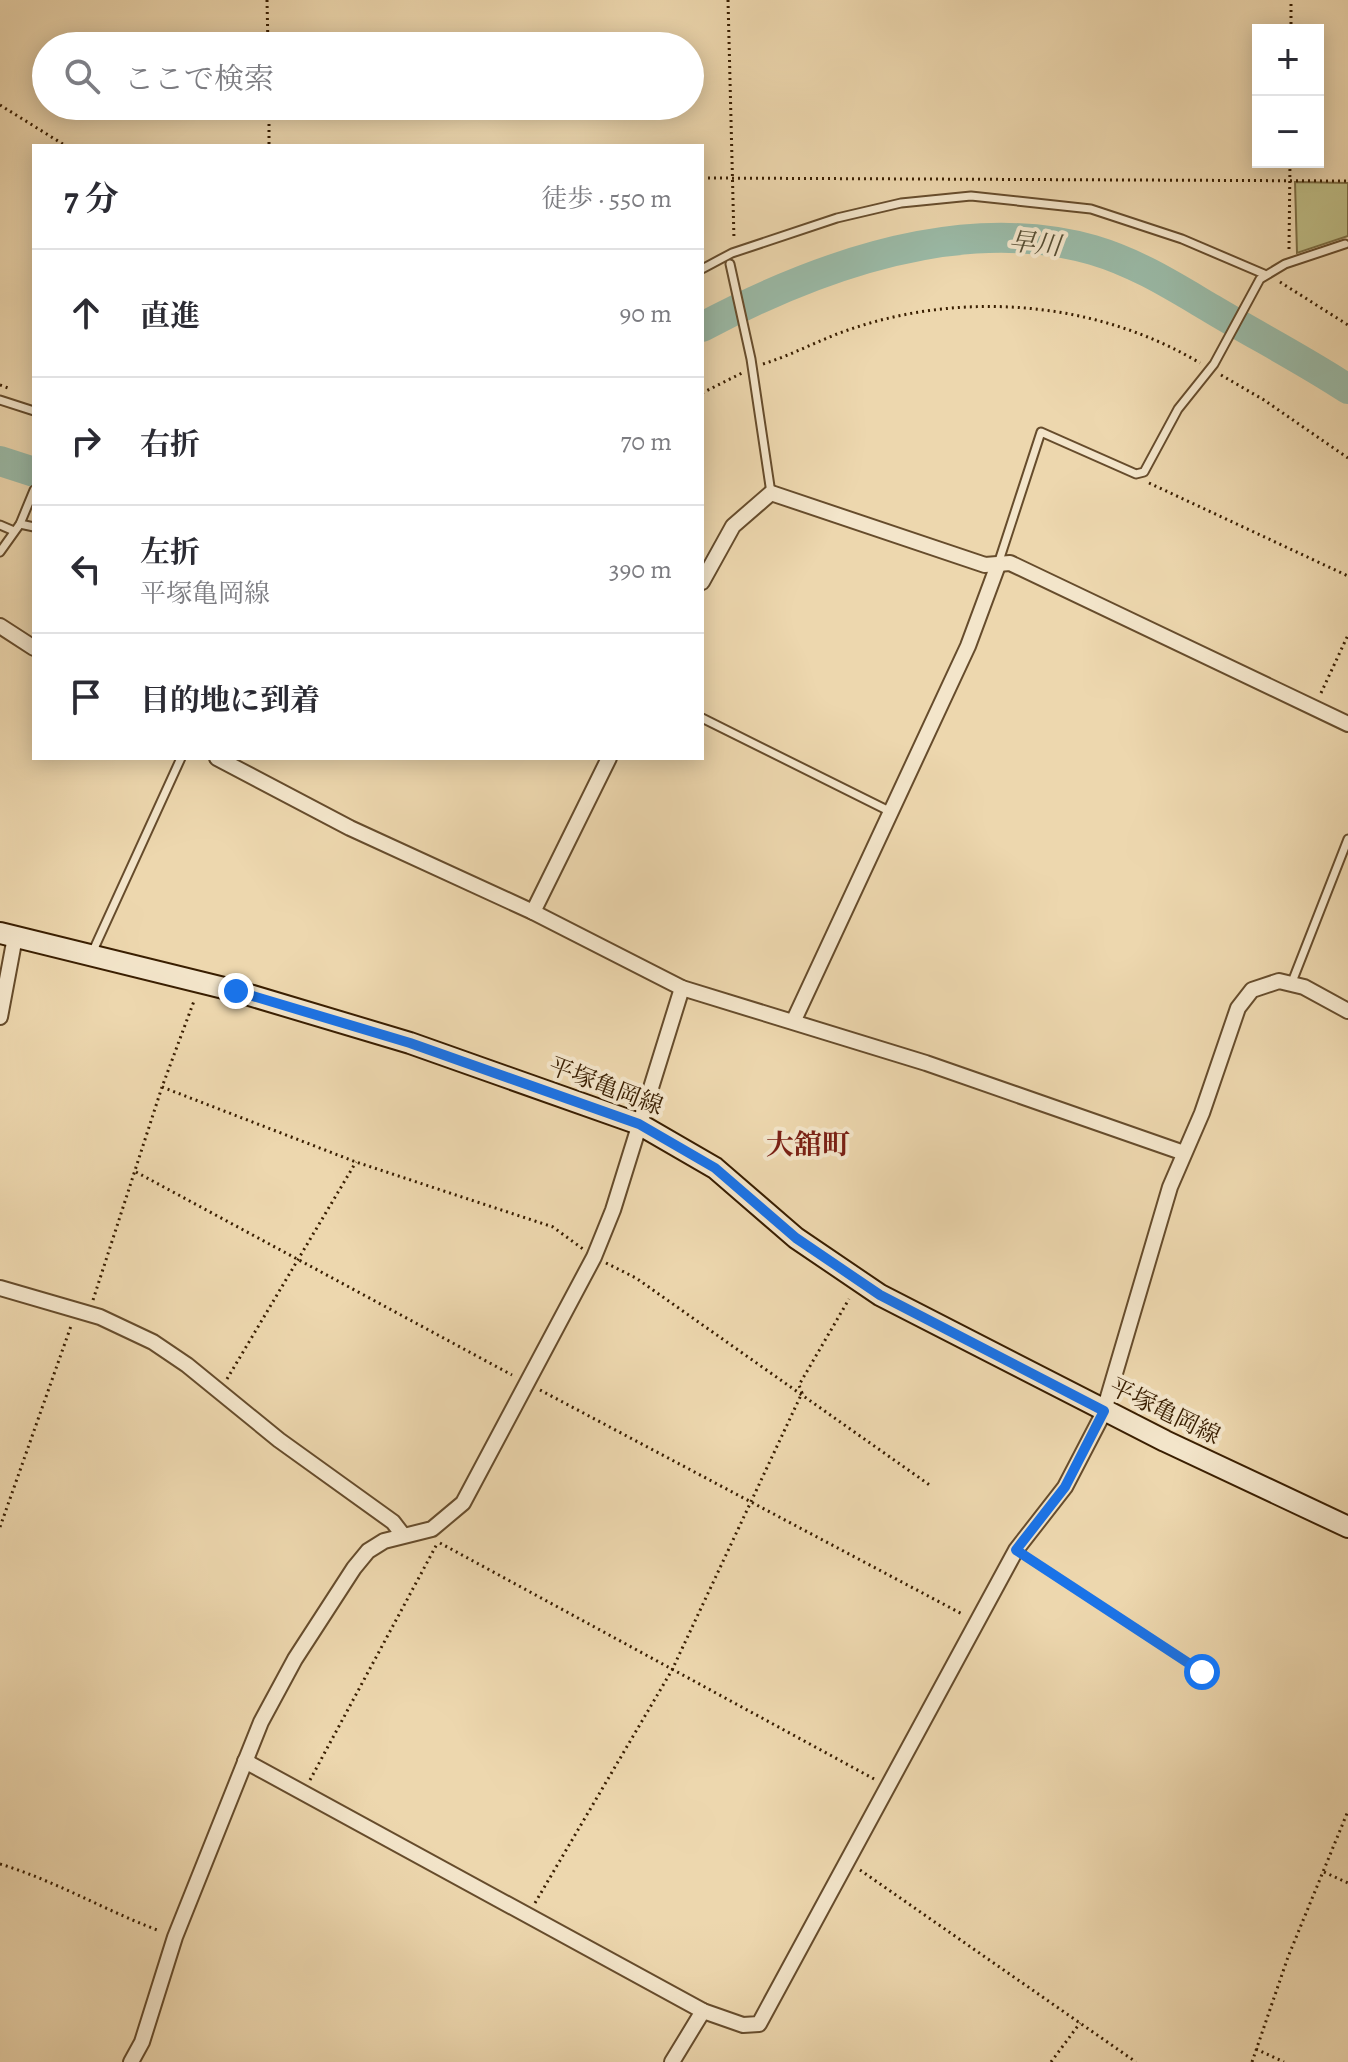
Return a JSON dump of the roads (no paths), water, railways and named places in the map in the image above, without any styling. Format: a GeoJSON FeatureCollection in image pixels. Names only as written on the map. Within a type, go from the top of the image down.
{"type":"FeatureCollection","features":[{"type":"Feature","properties":{"kind":"main road","name":"平塚亀岡線"},"geometry":{"type":"LineString","coordinates":[[7,935],[201,982],[410,1043],[639,1124],[715,1168],[796,1238],[880,1295],[1104,1411],[1348,1527]]}},
{"type":"Feature","properties":{"kind":"street"},"geometry":{"type":"LineString","coordinates":[[704,578],[733,526],[771,493],[985,565],[1010,563],[1348,724]]}},
{"type":"Feature","properties":{"kind":"street"},"geometry":{"type":"LineString","coordinates":[[794,1020],[968,646],[998,565]]}},
{"type":"Feature","properties":{"kind":"street"},"geometry":{"type":"LineString","coordinates":[[0,626],[32,647]]}},
{"type":"Feature","properties":{"kind":"street"},"geometry":{"type":"LineString","coordinates":[[221,760],[350,828],[533,912],[682,988],[794,1020],[1056,1106],[1184,1153]]}},
{"type":"Feature","properties":{"kind":"street"},"geometry":{"type":"LineString","coordinates":[[533,912],[608,760]]}},
{"type":"Feature","properties":{"kind":"street"},"geometry":{"type":"LineString","coordinates":[[0,1017],[7,935]]}},
{"type":"Feature","properties":{"kind":"street"},"geometry":{"type":"LineString","coordinates":[[245,1761],[703,2011],[743,2025],[752,2026],[764,2019],[1016,1550],[1065,1487],[1104,1411],[1170,1187],[1202,1113],[1238,1008],[1252,990],[1266,983],[1292,982],[1348,1011]]}},
{"type":"Feature","properties":{"kind":"street"},"geometry":{"type":"LineString","coordinates":[[131,2062],[142,2042],[175,1937],[276,1692],[354,1568],[368,1551],[403,1535],[432,1529],[463,1503],[594,1257],[682,988]]}},
{"type":"Feature","properties":{"kind":"street"},"geometry":{"type":"LineString","coordinates":[[0,1288],[82,1313],[153,1342],[393,1522],[403,1535]]}},
{"type":"Feature","properties":{"kind":"street"},"geometry":{"type":"LineString","coordinates":[[672,2062],[703,2011]]}},
{"type":"Feature","properties":{"kind":"lane"},"geometry":{"type":"LineString","coordinates":[[704,268],[732,253],[837,218],[888,206],[971,196],[1091,209],[1182,239],[1262,276]]}},
{"type":"Feature","properties":{"kind":"lane"},"geometry":{"type":"LineString","coordinates":[[998,565],[1041,432],[1136,474],[1144,472],[1178,409],[1212,366],[1262,276],[1285,264],[1345,244]]}},
{"type":"Feature","properties":{"kind":"lane"},"geometry":{"type":"LineString","coordinates":[[730,264],[751,364],[771,493]]}},
{"type":"Feature","properties":{"kind":"lane"},"geometry":{"type":"LineString","coordinates":[[0,400],[32,410]]}},
{"type":"Feature","properties":{"kind":"lane"},"geometry":{"type":"LineString","coordinates":[[0,552],[19,525],[32,495]]}},
{"type":"Feature","properties":{"kind":"lane"},"geometry":{"type":"LineString","coordinates":[[0,525],[32,527]]}},
{"type":"Feature","properties":{"kind":"lane"},"geometry":{"type":"LineString","coordinates":[[704,719],[889,811]]}},
{"type":"Feature","properties":{"kind":"lane"},"geometry":{"type":"LineString","coordinates":[[92,955],[180,760]]}},
{"type":"Feature","properties":{"kind":"lane"},"geometry":{"type":"LineString","coordinates":[[1292,982],[1348,839]]}},
{"type":"Feature","properties":{"kind":"waterway","name":"早川"},"geometry":{"type":"LineString","coordinates":[[704,326],[793,284],[891,252],[942,242],[992,238],[1043,240],[1093,250],[1140,268],[1348,389]]}},
{"type":"Feature","properties":{"kind":"waterway","name":"早川"},"geometry":{"type":"LineString","coordinates":[[0,461],[32,471]]}},
{"type":"Feature","properties":{"kind":"district","name":"大舘町"},"geometry":{"type":"Point","coordinates":[808,1144]}}]}
